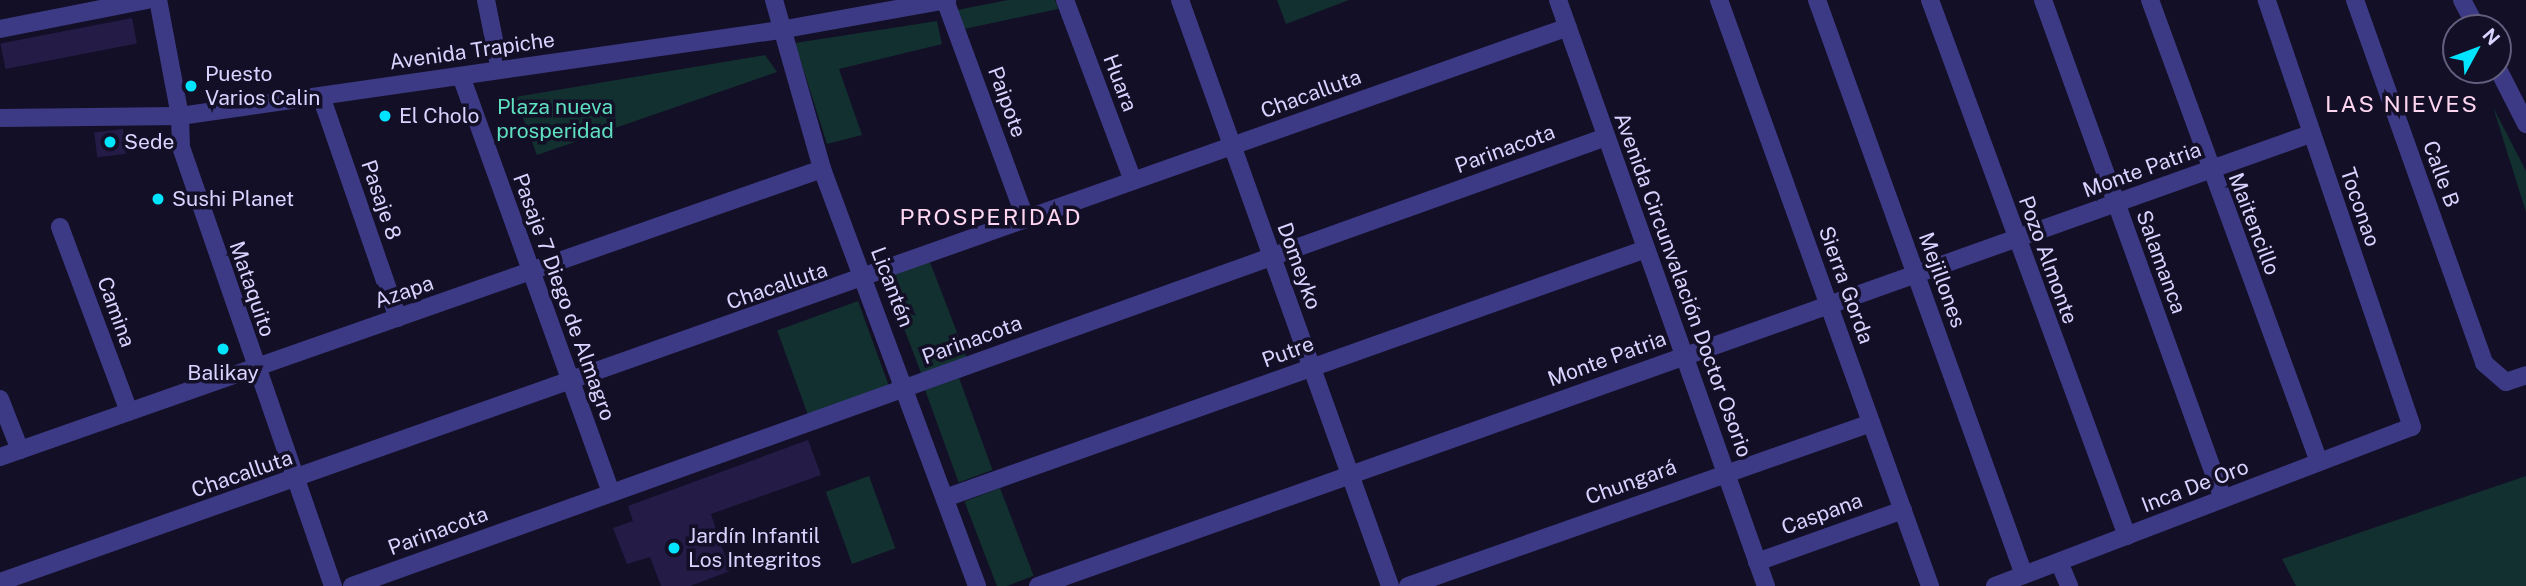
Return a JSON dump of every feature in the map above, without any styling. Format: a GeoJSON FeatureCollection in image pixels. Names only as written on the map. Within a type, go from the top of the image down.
{"type":"FeatureCollection","features":[{"type":"Feature","properties":{"kind":"street"},"geometry":{"type":"LineString","coordinates":[[0,29],[147,0]]}},
{"type":"Feature","properties":{"kind":"street","name":"Mataquito"},"geometry":{"type":"LineString","coordinates":[[158,0],[180,116],[181,147],[254,366],[333,586]]}},
{"type":"Feature","properties":{"kind":"street"},"geometry":{"type":"LineString","coordinates":[[486,0],[500,70]]}},
{"type":"Feature","properties":{"kind":"street","name":"Licantén"},"geometry":{"type":"LineString","coordinates":[[774,0],[780,30],[822,169],[977,586]]}},
{"type":"Feature","properties":{"kind":"street","name":"Avenida Trapiche"},"geometry":{"type":"LineString","coordinates":[[0,118],[180,116],[780,30],[895,5],[946,0]]}},
{"type":"Feature","properties":{"kind":"street","name":"Paipote"},"geometry":{"type":"LineString","coordinates":[[946,0],[1026,220]]}},
{"type":"Feature","properties":{"kind":"street","name":"Huara"},"geometry":{"type":"LineString","coordinates":[[1065,0],[1133,181]]}},
{"type":"Feature","properties":{"kind":"street","name":"Domeyko"},"geometry":{"type":"LineString","coordinates":[[1180,0],[1390,586]]}},
{"type":"Feature","properties":{"kind":"street","name":"Avenida Circunvalación Doctor Osorio"},"geometry":{"type":"LineString","coordinates":[[1558,0],[1766,586]]}},
{"type":"Feature","properties":{"kind":"street","name":"Sierra Gorda"},"geometry":{"type":"LineString","coordinates":[[1719,0],[1930,586]]}},
{"type":"Feature","properties":{"kind":"street","name":"Mejillones"},"geometry":{"type":"LineString","coordinates":[[1817,0],[2024,575]]}},
{"type":"Feature","properties":{"kind":"street","name":"Pozo Almonte"},"geometry":{"type":"LineString","coordinates":[[1930,0],[2015,239],[2127,536]]}},
{"type":"Feature","properties":{"kind":"street","name":"Salamanca"},"geometry":{"type":"LineString","coordinates":[[2043,0],[2223,499]]}},
{"type":"Feature","properties":{"kind":"street","name":"Maitencillo"},"geometry":{"type":"LineString","coordinates":[[2150,0],[2319,463]]}},
{"type":"Feature","properties":{"kind":"street","name":"Toconao"},"geometry":{"type":"LineString","coordinates":[[2267,0],[2310,134],[2412,428]]}},
{"type":"Feature","properties":{"kind":"street","name":"Calle B"},"geometry":{"type":"LineString","coordinates":[[2355,0],[2484,363],[2507,382],[2526,375]]}},
{"type":"Feature","properties":{"kind":"street","name":"Chacalluta"},"geometry":{"type":"LineString","coordinates":[[0,582],[865,279],[1567,27]]}},
{"type":"Feature","properties":{"kind":"street","name":"Pasaje 7 Diego de Almagro"},"geometry":{"type":"LineString","coordinates":[[461,76],[611,493]]}},
{"type":"Feature","properties":{"kind":"street"},"geometry":{"type":"LineString","coordinates":[[2506,84],[2526,124]]}},
{"type":"Feature","properties":{"kind":"street","name":"Pasaje 8"},"geometry":{"type":"LineString","coordinates":[[321,96],[398,318]]}},
{"type":"Feature","properties":{"kind":"street","name":"Monte Patria"},"geometry":{"type":"LineString","coordinates":[[1038,586],[2310,134]]}},
{"type":"Feature","properties":{"kind":"street","name":"Parinacota"},"geometry":{"type":"LineString","coordinates":[[352,586],[1606,137]]}},
{"type":"Feature","properties":{"kind":"street","name":"Azapa"},"geometry":{"type":"LineString","coordinates":[[0,457],[822,169]]}},
{"type":"Feature","properties":{"kind":"street","name":"Camina"},"geometry":{"type":"LineString","coordinates":[[60,227],[129,412]]}},
{"type":"Feature","properties":{"kind":"street","name":"Putre"},"geometry":{"type":"LineString","coordinates":[[945,498],[1646,249]]}},
{"type":"Feature","properties":{"kind":"street"},"geometry":{"type":"LineString","coordinates":[[0,399],[20,450]]}},
{"type":"Feature","properties":{"kind":"street","name":"Chungará"},"geometry":{"type":"LineString","coordinates":[[1408,586],[1871,423]]}},
{"type":"Feature","properties":{"kind":"street","name":"Inca De Oro"},"geometry":{"type":"LineString","coordinates":[[1994,586],[2412,428]]}},
{"type":"Feature","properties":{"kind":"street","name":"Caspana"},"geometry":{"type":"LineString","coordinates":[[1757,562],[1903,510]]}},
{"type":"Feature","properties":{"kind":"street"},"geometry":{"type":"LineString","coordinates":[[2059,562],[2069,586]]}},
{"type":"Feature","properties":{"kind":"green space"},"geometry":{"type":"Polygon","coordinates":[[[1008,0],[1055,0],[1058,9],[964,29],[957,10],[1008,0]]]}},
{"type":"Feature","properties":{"kind":"green space"},"geometry":{"type":"Polygon","coordinates":[[[1277,0],[1349,0],[1286,24],[1277,0]]]}},
{"type":"Feature","properties":{"kind":"green space"},"geometry":{"type":"Polygon","coordinates":[[[937,21],[942,44],[839,69],[862,135],[827,144],[795,43],[937,21]]]}},
{"type":"Feature","properties":{"kind":"green space","name":"Plaza nueva prosperidad"},"geometry":{"type":"Polygon","coordinates":[[[765,55],[777,72],[537,155],[515,97],[765,55]]]}},
{"type":"Feature","properties":{"kind":"green space"},"geometry":{"type":"Polygon","coordinates":[[[2493,107],[2526,171],[2526,212],[2493,107]]]}},
{"type":"Feature","properties":{"kind":"green space"},"geometry":{"type":"Polygon","coordinates":[[[928,257],[967,358],[922,375],[883,274],[928,257]]]}},
{"type":"Feature","properties":{"kind":"green space"},"geometry":{"type":"Polygon","coordinates":[[[858,301],[889,387],[809,417],[777,330],[858,301]]]}},
{"type":"Feature","properties":{"kind":"green space"},"geometry":{"type":"Polygon","coordinates":[[[959,378],[993,470],[959,482],[925,390],[959,378]]]}},
{"type":"Feature","properties":{"kind":"green space"},"geometry":{"type":"Polygon","coordinates":[[[869,476],[895,548],[852,564],[826,492],[869,476]]]}},
{"type":"Feature","properties":{"kind":"green space"},"geometry":{"type":"Polygon","coordinates":[[[2526,476],[2526,586],[2296,586],[2282,559],[2526,476]]]}},
{"type":"Feature","properties":{"kind":"green space"},"geometry":{"type":"Polygon","coordinates":[[[1000,488],[1034,576],[1007,586],[997,586],[965,502],[1000,488]]]}},
{"type":"Feature","properties":{"kind":"building"},"geometry":{"type":"Polygon","coordinates":[[[132,18],[137,44],[5,69],[0,44],[132,18]]]}},
{"type":"Feature","properties":{"kind":"building","name":"Sede"},"geometry":{"type":"Polygon","coordinates":[[[123,129],[126,154],[97,157],[94,133],[123,129]]]}},
{"type":"Feature","properties":{"kind":"building","name":"Jardín Infantil Los Integritos"},"geometry":{"type":"Polygon","coordinates":[[[808,440],[821,475],[711,514],[730,571],[690,586],[661,586],[650,557],[627,564],[613,528],[633,521],[628,506],[808,440]]]}},
{"type":"Feature","properties":{"kind":"place","name":"Puesto Varios Calin"},"geometry":{"type":"Point","coordinates":[191,86]}},
{"type":"Feature","properties":{"kind":"place","name":"El Cholo"},"geometry":{"type":"Point","coordinates":[385,116]}},
{"type":"Feature","properties":{"kind":"place","name":"Sede"},"geometry":{"type":"Point","coordinates":[110,142]}},
{"type":"Feature","properties":{"kind":"place","name":"Sushi Planet"},"geometry":{"type":"Point","coordinates":[158,199]}},
{"type":"Feature","properties":{"kind":"place","name":"Balikay"},"geometry":{"type":"Point","coordinates":[223,349]}},
{"type":"Feature","properties":{"kind":"place","name":"Jardín Infantil Los Integritos"},"geometry":{"type":"Point","coordinates":[674,548]}},
{"type":"Feature","properties":{"kind":"district","name":"LAS NIEVES"},"geometry":{"type":"Point","coordinates":[2402,104]}},
{"type":"Feature","properties":{"kind":"district","name":"PROSPERIDAD"},"geometry":{"type":"Point","coordinates":[991,217]}}]}
